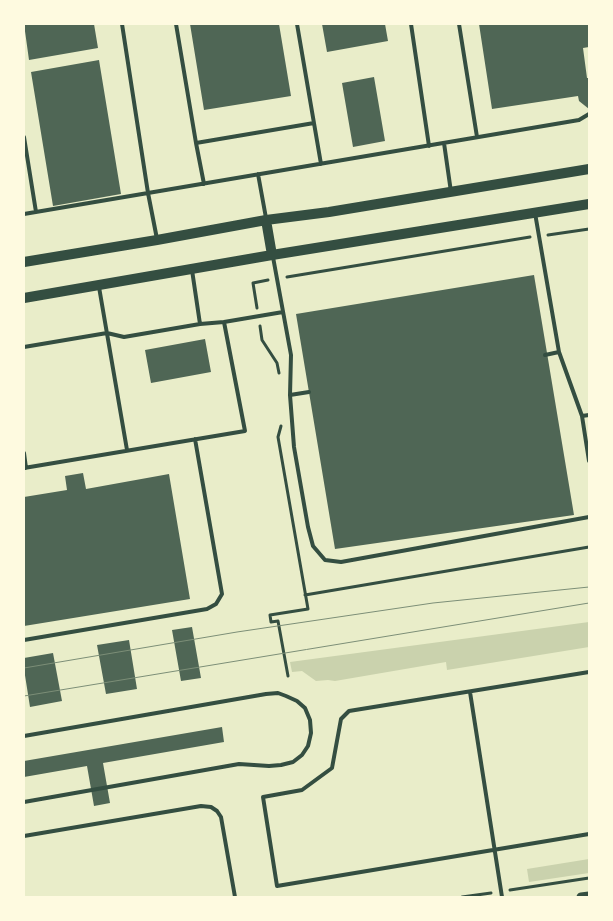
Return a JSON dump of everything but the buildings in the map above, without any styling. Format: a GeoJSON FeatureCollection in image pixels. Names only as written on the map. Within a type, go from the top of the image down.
{"type":"FeatureCollection","features":[{"type":"Feature","properties":{"kind":"main road"},"geometry":{"type":"LineString","coordinates":[[24,262],[266,220],[329,212],[589,169]]}},
{"type":"Feature","properties":{"kind":"main road"},"geometry":{"type":"LineString","coordinates":[[24,298],[272,255],[589,204]]}},
{"type":"Feature","properties":{"kind":"main road"},"geometry":{"type":"LineString","coordinates":[[266,220],[272,255]]}},
{"type":"Feature","properties":{"kind":"street"},"geometry":{"type":"LineString","coordinates":[[581,897],[589,896]]}},
{"type":"Feature","properties":{"kind":"lane"},"geometry":{"type":"LineString","coordinates":[[122,24],[157,240]]}},
{"type":"Feature","properties":{"kind":"lane"},"geometry":{"type":"LineString","coordinates":[[176,24],[204,184]]}},
{"type":"Feature","properties":{"kind":"lane"},"geometry":{"type":"LineString","coordinates":[[297,24],[321,164]]}},
{"type":"Feature","properties":{"kind":"lane"},"geometry":{"type":"LineString","coordinates":[[411,24],[429,146]]}},
{"type":"Feature","properties":{"kind":"lane"},"geometry":{"type":"LineString","coordinates":[[459,24],[477,137]]}},
{"type":"Feature","properties":{"kind":"lane"},"geometry":{"type":"LineString","coordinates":[[24,214],[578,120],[589,114]]}},
{"type":"Feature","properties":{"kind":"lane"},"geometry":{"type":"LineString","coordinates":[[196,143],[314,123]]}},
{"type":"Feature","properties":{"kind":"lane"},"geometry":{"type":"LineString","coordinates":[[24,137],[36,212]]}},
{"type":"Feature","properties":{"kind":"lane"},"geometry":{"type":"LineString","coordinates":[[444,143],[451,192]]}},
{"type":"Feature","properties":{"kind":"lane"},"geometry":{"type":"LineString","coordinates":[[258,174],[266,220]]}},
{"type":"Feature","properties":{"kind":"lane"},"geometry":{"type":"LineString","coordinates":[[535,212],[559,352],[582,416],[589,462]]}},
{"type":"Feature","properties":{"kind":"lane"},"geometry":{"type":"LineString","coordinates":[[272,255],[291,355],[290,395],[294,447],[313,546],[325,560],[341,562],[589,517]]}},
{"type":"Feature","properties":{"kind":"lane"},"geometry":{"type":"LineString","coordinates":[[192,269],[200,324]]}},
{"type":"Feature","properties":{"kind":"lane"},"geometry":{"type":"LineString","coordinates":[[99,285],[127,450]]}},
{"type":"Feature","properties":{"kind":"lane"},"geometry":{"type":"LineString","coordinates":[[24,347],[106,333],[124,337],[282,312]]}},
{"type":"Feature","properties":{"kind":"lane"},"geometry":{"type":"LineString","coordinates":[[24,453],[25,468],[245,431],[224,322]]}},
{"type":"Feature","properties":{"kind":"lane"},"geometry":{"type":"LineString","coordinates":[[545,355],[559,352]]}},
{"type":"Feature","properties":{"kind":"lane"},"geometry":{"type":"LineString","coordinates":[[290,395],[309,392]]}},
{"type":"Feature","properties":{"kind":"lane"},"geometry":{"type":"LineString","coordinates":[[582,416],[589,415]]}},
{"type":"Feature","properties":{"kind":"lane"},"geometry":{"type":"LineString","coordinates":[[24,640],[207,610],[216,604],[222,594],[195,440]]}},
{"type":"Feature","properties":{"kind":"lane"},"geometry":{"type":"LineString","coordinates":[[589,672],[349,711],[341,720],[332,768],[302,790],[263,797],[277,886],[589,834]]}},
{"type":"Feature","properties":{"kind":"lane"},"geometry":{"type":"LineString","coordinates":[[470,692],[502,897]]}},
{"type":"Feature","properties":{"kind":"lane"},"geometry":{"type":"LineString","coordinates":[[24,736],[278,693],[297,701],[305,708],[310,720],[311,733],[308,746],[302,755],[293,762],[281,765],[238,764],[24,802]]}},
{"type":"Feature","properties":{"kind":"lane"},"geometry":{"type":"LineString","coordinates":[[24,836],[201,806],[210,807],[217,811],[221,817],[235,897]]}},
{"type":"Feature","properties":{"kind":"path"},"geometry":{"type":"LineString","coordinates":[[276,278],[589,228]]}},
{"type":"Feature","properties":{"kind":"path"},"geometry":{"type":"LineString","coordinates":[[305,595],[589,546]]}},
{"type":"Feature","properties":{"kind":"path"},"geometry":{"type":"LineString","coordinates":[[288,676],[278,621],[271,622],[270,615],[308,609]]}},
{"type":"Feature","properties":{"kind":"path"},"geometry":{"type":"LineString","coordinates":[[522,888],[589,878]]}},
{"type":"Feature","properties":{"kind":"path"},"geometry":{"type":"LineString","coordinates":[[462,897],[480,894]]}},
{"type":"Feature","properties":{"kind":"green space"},"geometry":{"type":"Polygon","coordinates":[[[589,622],[589,647],[447,670],[446,662],[335,681],[316,681],[302,671],[292,672],[290,662],[589,622]]]}},
{"type":"Feature","properties":{"kind":"green space"},"geometry":{"type":"Polygon","coordinates":[[[589,859],[589,873],[529,882],[527,869],[589,859]]]}},
{"type":"Feature","properties":{"kind":"tram line"},"geometry":{"type":"LineString","coordinates":[[24,668],[237,632],[433,603],[589,587]]}},
{"type":"Feature","properties":{"kind":"tram line"},"geometry":{"type":"LineString","coordinates":[[24,696],[589,603]]}}]}
